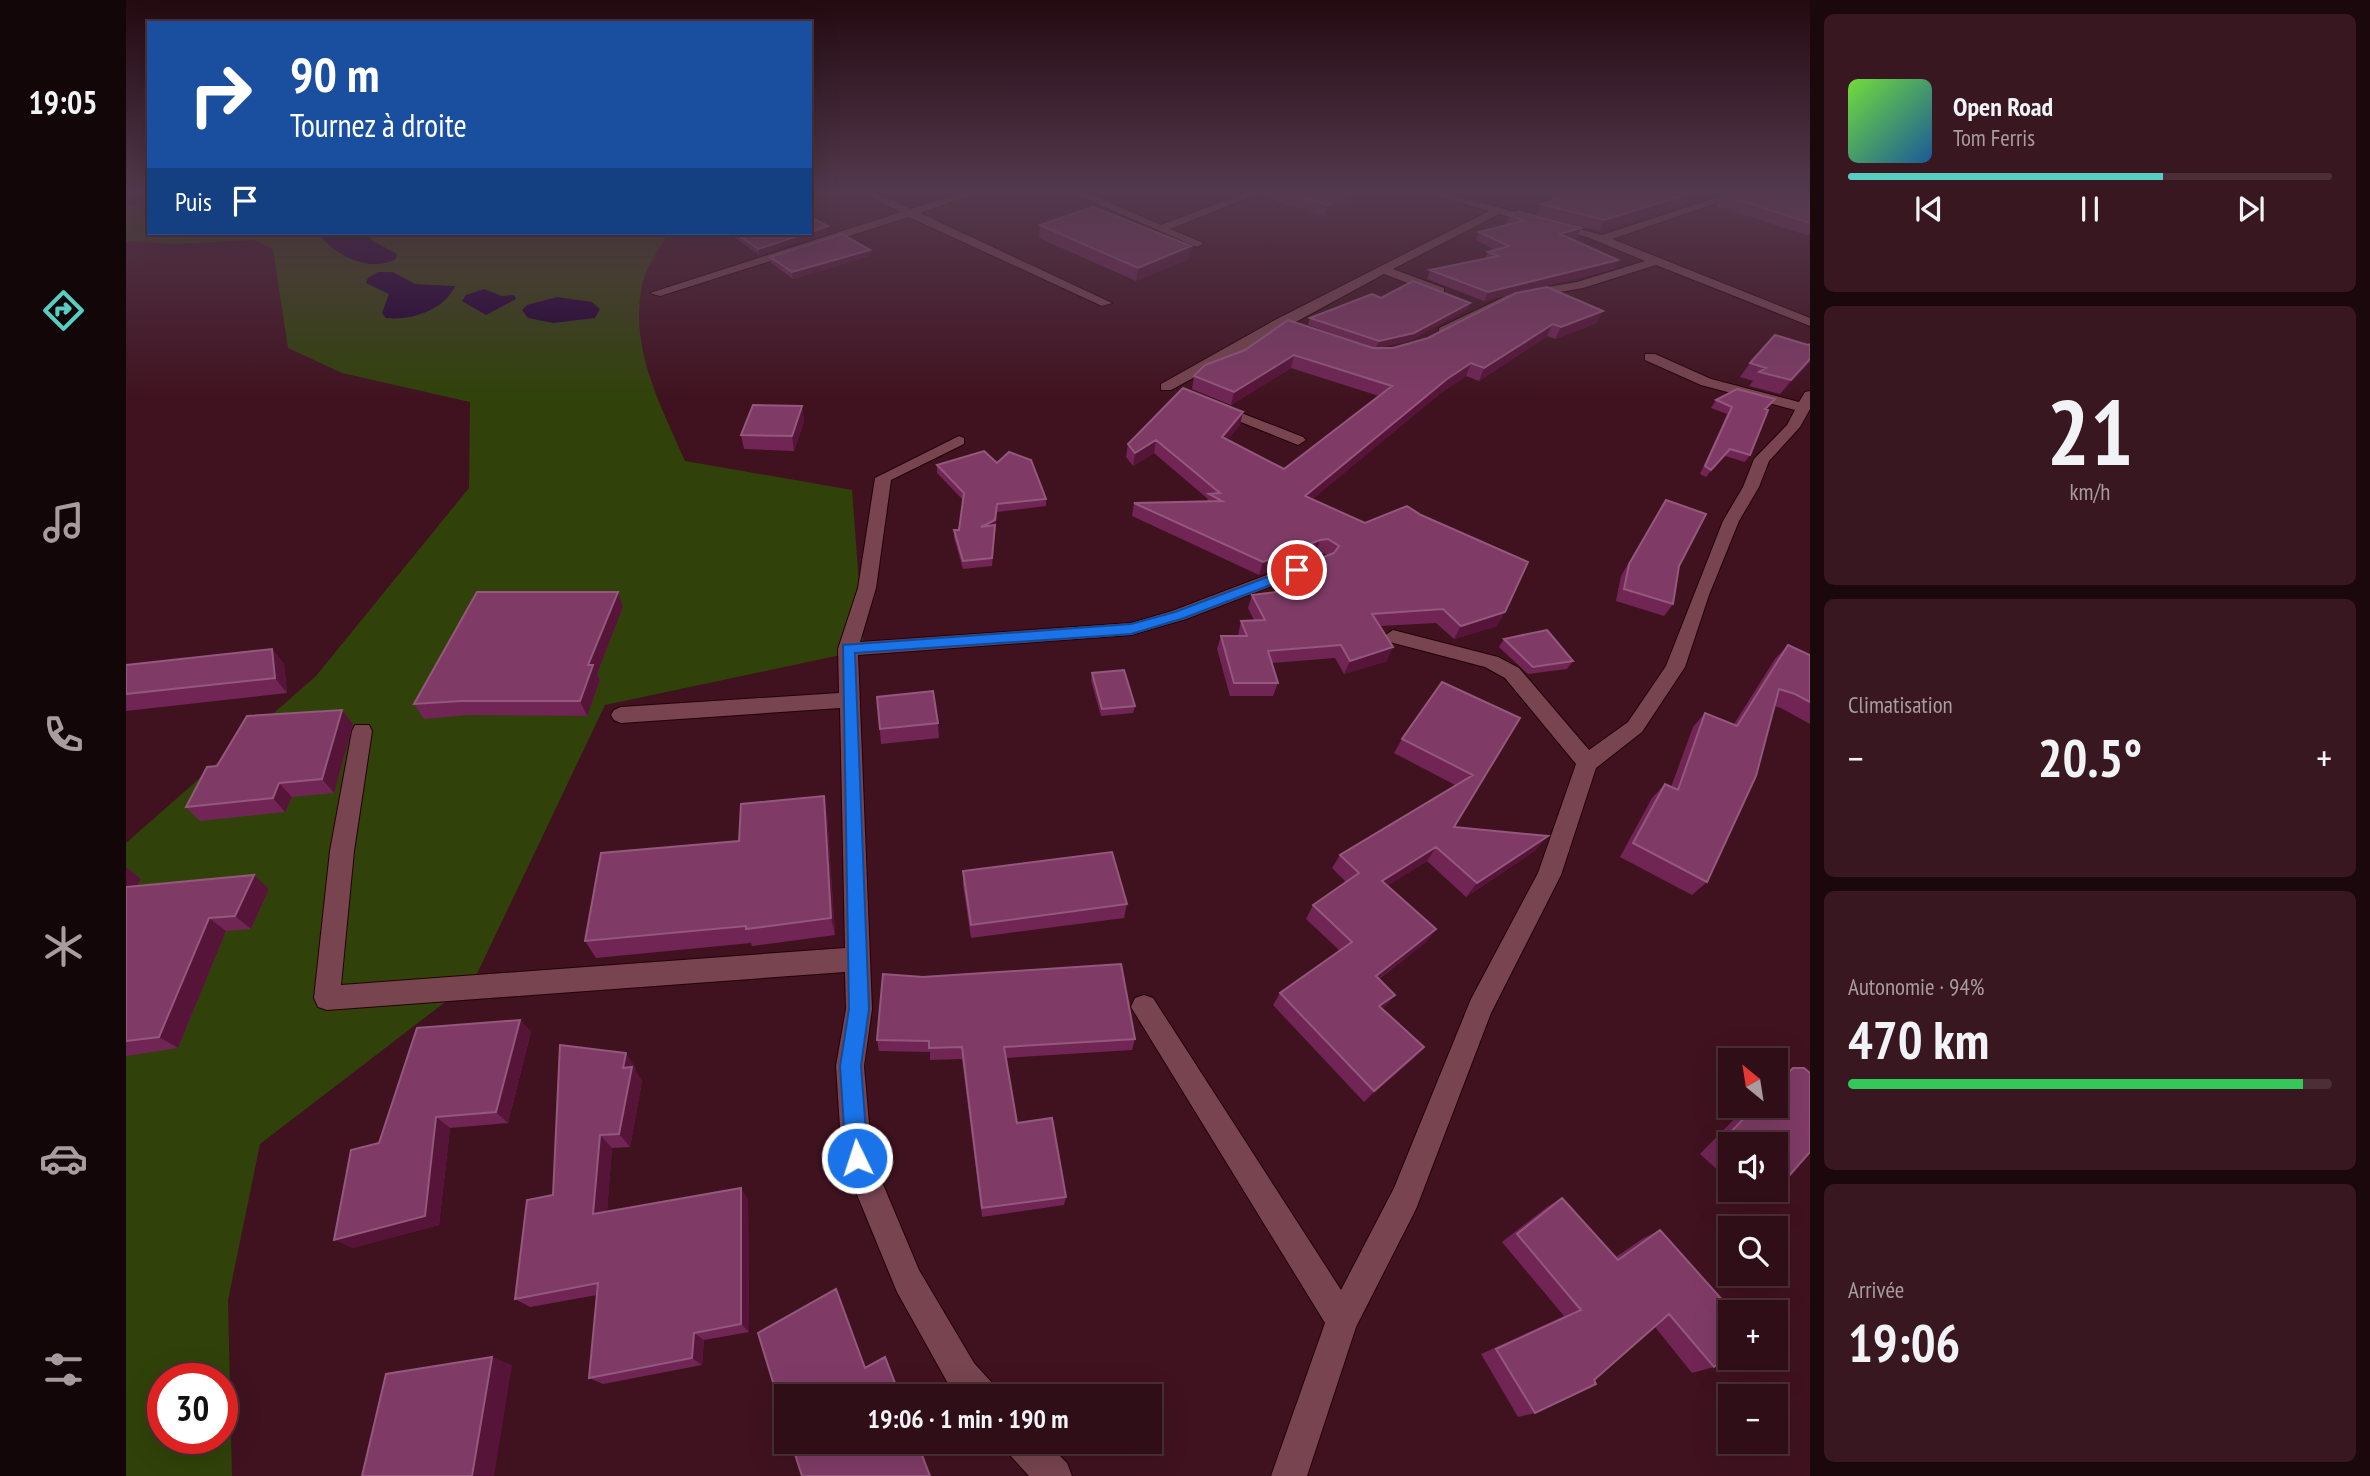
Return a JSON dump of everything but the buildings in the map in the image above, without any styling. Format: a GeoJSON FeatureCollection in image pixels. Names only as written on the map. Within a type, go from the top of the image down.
{"type":"FeatureCollection","features":[{"type":"Feature","properties":{"kind":"street"},"geometry":{"type":"LineString","coordinates":[[656,293],[753,262]]}},
{"type":"Feature","properties":{"kind":"street"},"geometry":{"type":"LineString","coordinates":[[1015,262],[1106,303]]}},
{"type":"Feature","properties":{"kind":"street"},"geometry":{"type":"LineString","coordinates":[[1298,440],[1166,387],[1396,262]]}},
{"type":"Feature","properties":{"kind":"street"},"geometry":{"type":"LineString","coordinates":[[1432,338],[1478,306],[1579,285],[1653,262]]}},
{"type":"Feature","properties":{"kind":"street"},"geometry":{"type":"LineString","coordinates":[[1658,262],[1810,322]]}},
{"type":"Feature","properties":{"kind":"street"},"geometry":{"type":"LineString","coordinates":[[1382,269],[1459,299]]}},
{"type":"Feature","properties":{"kind":"street"},"geometry":{"type":"LineString","coordinates":[[1280,323],[1306,331]]}},
{"type":"Feature","properties":{"kind":"street"},"geometry":{"type":"LineString","coordinates":[[1289,1476],[1342,1321],[1405,1198],[1480,1007],[1549,875],[1587,763],[1635,727],[1675,667],[1699,596],[1731,521],[1751,487],[1762,459],[1793,427],[1806,402],[1706,382],[1650,357]]}},
{"type":"Feature","properties":{"kind":"street"},"geometry":{"type":"LineString","coordinates":[[959,441],[883,478],[867,588],[848,649],[859,1009],[850,1066],[857,1158],[908,1281],[962,1375],[970,1384]]}},
{"type":"Feature","properties":{"kind":"street"},"geometry":{"type":"LineString","coordinates":[[848,649],[1131,629],[1180,615],[1322,560]]}},
{"type":"Feature","properties":{"kind":"street"},"geometry":{"type":"LineString","coordinates":[[1393,636],[1491,662],[1512,673],[1587,763]]}},
{"type":"Feature","properties":{"kind":"street"},"geometry":{"type":"LineString","coordinates":[[621,715],[849,700]]}},
{"type":"Feature","properties":{"kind":"street"},"geometry":{"type":"LineString","coordinates":[[362,731],[342,850],[327,998],[858,959]]}},
{"type":"Feature","properties":{"kind":"street"},"geometry":{"type":"LineString","coordinates":[[1144,1007],[1342,1321]]}},
{"type":"Feature","properties":{"kind":"street"},"geometry":{"type":"LineString","coordinates":[[1033,1454],[1054,1476]]}},
{"type":"Feature","properties":{"kind":"green space"},"geometry":{"type":"Polygon","coordinates":[[[275,262],[651,262],[642,286],[640,332],[657,398],[685,461],[852,490],[864,650],[605,705],[474,980],[260,1144],[228,1300],[229,1363],[147,1363],[147,1454],[232,1454],[232,1476],[126,1476],[126,843],[316,676],[469,488],[470,402],[342,373],[288,348],[275,262]]]}},
{"type":"Feature","properties":{"kind":"shaded area"},"geometry":{"type":"Polygon","coordinates":[[[361,262],[389,262],[376,264],[361,262]]]}},
{"type":"Feature","properties":{"kind":"shaded area"},"geometry":{"type":"Polygon","coordinates":[[[378,272],[393,272],[415,284],[455,286],[443,302],[426,312],[406,318],[386,318],[382,313],[389,294],[366,283],[368,278],[378,272]]]}},
{"type":"Feature","properties":{"kind":"shaded area"},"geometry":{"type":"Polygon","coordinates":[[[484,289],[502,296],[514,295],[516,299],[486,315],[462,301],[466,295],[484,289]]]}},
{"type":"Feature","properties":{"kind":"shaded area"},"geometry":{"type":"Polygon","coordinates":[[[557,297],[592,302],[600,309],[595,318],[553,323],[528,318],[522,310],[527,305],[557,297]]]}},
{"type":"Feature","properties":{"kind":"route"},"geometry":{"type":"LineString","coordinates":[[857,1158],[850,1066],[859,1009],[848,649],[1131,629],[1180,615],[1297,570]]}}]}
